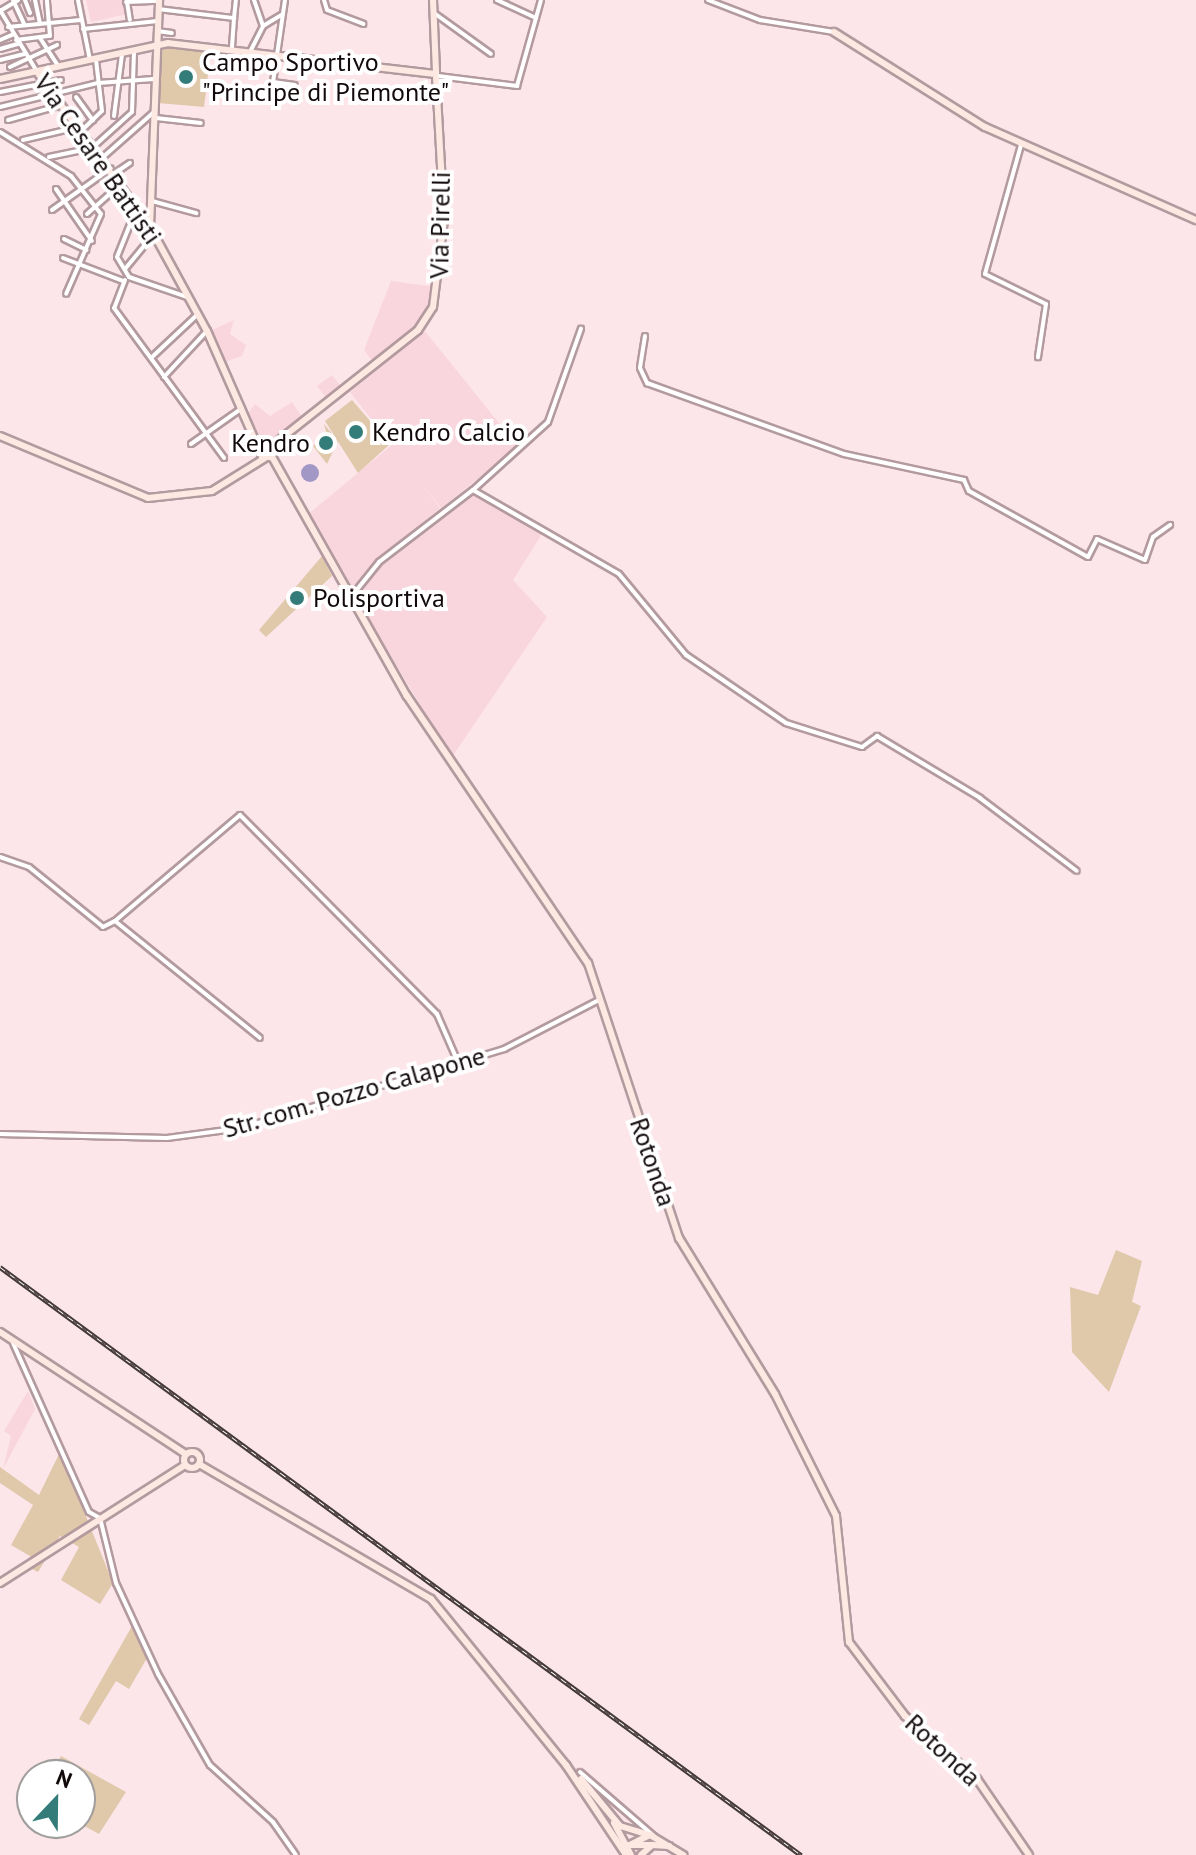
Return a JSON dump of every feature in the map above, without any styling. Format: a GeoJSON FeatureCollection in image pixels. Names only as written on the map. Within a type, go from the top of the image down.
{"type":"FeatureCollection","features":[{"type":"Feature","properties":{"kind":"main road","name":"Via Pirelli"},"geometry":{"type":"LineString","coordinates":[[0,436],[148,498],[191,497],[248,469],[418,330],[433,307],[444,220],[433,0]]}},
{"type":"Feature","properties":{"kind":"main road"},"geometry":{"type":"LineString","coordinates":[[150,227],[159,3]]}},
{"type":"Feature","properties":{"kind":"main road"},"geometry":{"type":"LineString","coordinates":[[834,32],[1021,145],[1196,220]]}},
{"type":"Feature","properties":{"kind":"main road"},"geometry":{"type":"LineString","coordinates":[[0,79],[157,45],[232,47],[436,76]]}},
{"type":"Feature","properties":{"kind":"main road","name":"Via Cesare Battisti"},"geometry":{"type":"LineString","coordinates":[[37,72],[76,131],[122,183],[150,227],[207,331],[242,408],[275,469]]}},
{"type":"Feature","properties":{"kind":"main road","name":"Rotonda"},"geometry":{"type":"LineString","coordinates":[[275,469],[407,696],[567,927],[599,1000],[679,1238],[775,1394],[836,1516],[849,1642],[905,1716],[977,1779],[1029,1855]]}},
{"type":"Feature","properties":{"kind":"main road"},"geometry":{"type":"LineString","coordinates":[[0,1332],[186,1454],[197,1453],[199,1464]]}},
{"type":"Feature","properties":{"kind":"main road"},"geometry":{"type":"LineString","coordinates":[[185,1465],[186,1454]]}},
{"type":"Feature","properties":{"kind":"main road"},"geometry":{"type":"LineString","coordinates":[[0,1583],[185,1465],[199,1464],[431,1599],[566,1765],[626,1845]]}},
{"type":"Feature","properties":{"kind":"main road"},"geometry":{"type":"LineString","coordinates":[[566,1765],[578,1773],[620,1826],[652,1836],[683,1855]]}},
{"type":"Feature","properties":{"kind":"main road"},"geometry":{"type":"LineString","coordinates":[[578,1773],[626,1845],[628,1855]]}},
{"type":"Feature","properties":{"kind":"main road"},"geometry":{"type":"LineString","coordinates":[[603,1814],[628,1855]]}},
{"type":"Feature","properties":{"kind":"main road"},"geometry":{"type":"LineString","coordinates":[[626,1845],[652,1836]]}},
{"type":"Feature","properties":{"kind":"main road"},"geometry":{"type":"LineString","coordinates":[[626,1845],[672,1847]]}},
{"type":"Feature","properties":{"kind":"main road"},"geometry":{"type":"LineString","coordinates":[[641,1855],[652,1845]]}},
{"type":"Feature","properties":{"kind":"street"},"geometry":{"type":"LineString","coordinates":[[25,0],[30,13]]}},
{"type":"Feature","properties":{"kind":"street"},"geometry":{"type":"LineString","coordinates":[[35,0],[40,23]]}},
{"type":"Feature","properties":{"kind":"street"},"geometry":{"type":"LineString","coordinates":[[0,40],[50,36],[47,0]]}},
{"type":"Feature","properties":{"kind":"street"},"geometry":{"type":"LineString","coordinates":[[23,140],[76,131],[102,111],[78,0]]}},
{"type":"Feature","properties":{"kind":"street"},"geometry":{"type":"LineString","coordinates":[[232,47],[236,0]]}},
{"type":"Feature","properties":{"kind":"street"},"geometry":{"type":"LineString","coordinates":[[254,0],[263,26]]}},
{"type":"Feature","properties":{"kind":"street"},"geometry":{"type":"LineString","coordinates":[[285,0],[273,82],[295,85]]}},
{"type":"Feature","properties":{"kind":"street"},"geometry":{"type":"LineString","coordinates":[[324,0],[327,10],[363,24]]}},
{"type":"Feature","properties":{"kind":"street"},"geometry":{"type":"LineString","coordinates":[[497,0],[536,18]]}},
{"type":"Feature","properties":{"kind":"street"},"geometry":{"type":"LineString","coordinates":[[436,76],[517,86],[541,0]]}},
{"type":"Feature","properties":{"kind":"street"},"geometry":{"type":"LineString","coordinates":[[708,0],[760,20],[834,32]]}},
{"type":"Feature","properties":{"kind":"street"},"geometry":{"type":"LineString","coordinates":[[0,11],[15,1],[24,24]]}},
{"type":"Feature","properties":{"kind":"street"},"geometry":{"type":"LineString","coordinates":[[130,20],[126,1],[159,3],[234,18]]}},
{"type":"Feature","properties":{"kind":"street","name":"Via Cesare Battisti"},"geometry":{"type":"LineString","coordinates":[[0,11],[37,72]]}},
{"type":"Feature","properties":{"kind":"street"},"geometry":{"type":"LineString","coordinates":[[433,12],[491,54]]}},
{"type":"Feature","properties":{"kind":"street"},"geometry":{"type":"LineString","coordinates":[[251,50],[263,26],[283,14]]}},
{"type":"Feature","properties":{"kind":"street"},"geometry":{"type":"LineString","coordinates":[[8,27],[81,20]]}},
{"type":"Feature","properties":{"kind":"street"},"geometry":{"type":"LineString","coordinates":[[83,29],[130,20],[158,21]]}},
{"type":"Feature","properties":{"kind":"street"},"geometry":{"type":"LineString","coordinates":[[157,31],[172,33]]}},
{"type":"Feature","properties":{"kind":"street"},"geometry":{"type":"LineString","coordinates":[[39,38],[58,66]]}},
{"type":"Feature","properties":{"kind":"street"},"geometry":{"type":"LineString","coordinates":[[0,49],[16,40]]}},
{"type":"Feature","properties":{"kind":"street"},"geometry":{"type":"LineString","coordinates":[[10,67],[30,61],[57,45]]}},
{"type":"Feature","properties":{"kind":"street"},"geometry":{"type":"LineString","coordinates":[[47,157],[92,148],[132,112],[134,52]]}},
{"type":"Feature","properties":{"kind":"street"},"geometry":{"type":"LineString","coordinates":[[0,60],[24,54]]}},
{"type":"Feature","properties":{"kind":"street"},"geometry":{"type":"LineString","coordinates":[[114,116],[122,54]]}},
{"type":"Feature","properties":{"kind":"street"},"geometry":{"type":"LineString","coordinates":[[0,107],[98,83],[121,79],[157,79]]}},
{"type":"Feature","properties":{"kind":"street"},"geometry":{"type":"LineString","coordinates":[[0,92],[61,80]]}},
{"type":"Feature","properties":{"kind":"street"},"geometry":{"type":"LineString","coordinates":[[8,90],[12,104]]}},
{"type":"Feature","properties":{"kind":"street"},"geometry":{"type":"LineString","coordinates":[[76,97],[93,120]]}},
{"type":"Feature","properties":{"kind":"street"},"geometry":{"type":"LineString","coordinates":[[21,102],[24,115]]}},
{"type":"Feature","properties":{"kind":"street"},"geometry":{"type":"LineString","coordinates":[[8,120],[58,106]]}},
{"type":"Feature","properties":{"kind":"street"},"geometry":{"type":"LineString","coordinates":[[102,158],[156,114],[201,123]]}},
{"type":"Feature","properties":{"kind":"street"},"geometry":{"type":"LineString","coordinates":[[0,132],[23,140],[47,157],[82,189],[101,218],[66,294]]}},
{"type":"Feature","properties":{"kind":"street"},"geometry":{"type":"LineString","coordinates":[[1021,145],[985,274],[1046,304],[1038,357]]}},
{"type":"Feature","properties":{"kind":"street"},"geometry":{"type":"LineString","coordinates":[[52,210],[82,189],[130,163]]}},
{"type":"Feature","properties":{"kind":"street"},"geometry":{"type":"LineString","coordinates":[[87,214],[122,183]]}},
{"type":"Feature","properties":{"kind":"street"},"geometry":{"type":"LineString","coordinates":[[56,189],[92,241]]}},
{"type":"Feature","properties":{"kind":"street"},"geometry":{"type":"LineString","coordinates":[[152,201],[196,213]]}},
{"type":"Feature","properties":{"kind":"street"},"geometry":{"type":"LineString","coordinates":[[137,206],[117,257],[127,278],[114,308],[224,458]]}},
{"type":"Feature","properties":{"kind":"street"},"geometry":{"type":"LineString","coordinates":[[125,269],[154,234]]}},
{"type":"Feature","properties":{"kind":"street"},"geometry":{"type":"LineString","coordinates":[[64,239],[87,250]]}},
{"type":"Feature","properties":{"kind":"street"},"geometry":{"type":"LineString","coordinates":[[63,258],[80,266],[189,297]]}},
{"type":"Feature","properties":{"kind":"street"},"geometry":{"type":"LineString","coordinates":[[151,358],[198,314]]}},
{"type":"Feature","properties":{"kind":"street"},"geometry":{"type":"LineString","coordinates":[[349,598],[379,562],[426,528],[540,434],[581,329]]}},
{"type":"Feature","properties":{"kind":"street"},"geometry":{"type":"LineString","coordinates":[[164,377],[207,331]]}},
{"type":"Feature","properties":{"kind":"street"},"geometry":{"type":"LineString","coordinates":[[645,336],[640,368],[647,383],[844,454],[964,480],[969,491],[1088,557],[1097,539],[1145,560],[1153,537],[1170,525]]}},
{"type":"Feature","properties":{"kind":"street"},"geometry":{"type":"LineString","coordinates":[[191,444],[242,408]]}},
{"type":"Feature","properties":{"kind":"street"},"geometry":{"type":"LineString","coordinates":[[473,490],[623,577],[686,655],[786,723],[862,747],[877,736],[980,798],[1077,871]]}},
{"type":"Feature","properties":{"kind":"street"},"geometry":{"type":"LineString","coordinates":[[0,857],[29,867],[103,927],[115,921],[240,815],[437,1014],[458,1062]]}},
{"type":"Feature","properties":{"kind":"street"},"geometry":{"type":"LineString","coordinates":[[115,921],[260,1038]]}},
{"type":"Feature","properties":{"kind":"street","name":"Str. com. Pozzo Calapone"},"geometry":{"type":"LineString","coordinates":[[0,1134],[202,1135],[519,1042],[599,1000]]}},
{"type":"Feature","properties":{"kind":"street"},"geometry":{"type":"LineString","coordinates":[[14,1341],[31,1394],[89,1512],[100,1518],[98,1531],[158,1674],[210,1765],[273,1822],[296,1855]]}},
{"type":"Feature","properties":{"kind":"street"},"geometry":{"type":"LineString","coordinates":[[86,1527],[98,1531]]}},
{"type":"Feature","properties":{"kind":"street"},"geometry":{"type":"LineString","coordinates":[[578,1773],[652,1836]]}},
{"type":"Feature","properties":{"kind":"shaded area"},"geometry":{"type":"Polygon","coordinates":[[[86,0],[124,0],[127,14],[91,22],[86,0]]]}},
{"type":"Feature","properties":{"kind":"shaded area","name":"Campo Sportivo \"Principe di Piemonte\""},"geometry":{"type":"Polygon","coordinates":[[[170,46],[211,50],[204,107],[158,103],[160,52],[170,46]]]}},
{"type":"Feature","properties":{"kind":"shaded area"},"geometry":{"type":"Polygon","coordinates":[[[391,281],[436,287],[417,328],[374,363],[364,350],[391,281]]]}},
{"type":"Feature","properties":{"kind":"shaded area"},"geometry":{"type":"Polygon","coordinates":[[[234,320],[230,334],[246,345],[242,356],[222,363],[210,331],[234,320]]]}},
{"type":"Feature","properties":{"kind":"shaded area"},"geometry":{"type":"Polygon","coordinates":[[[425,331],[518,447],[441,508],[421,483],[440,508],[372,565],[350,595],[307,515],[392,445],[350,392],[425,331]]]}},
{"type":"Feature","properties":{"kind":"shaded area"},"geometry":{"type":"Polygon","coordinates":[[[332,375],[343,389],[328,400],[317,386],[332,375]]]}},
{"type":"Feature","properties":{"kind":"shaded area","name":"Kendro Calcio"},"geometry":{"type":"Polygon","coordinates":[[[352,400],[390,444],[358,473],[325,421],[352,400]]]}},
{"type":"Feature","properties":{"kind":"shaded area"},"geometry":{"type":"Polygon","coordinates":[[[292,402],[304,420],[265,446],[248,413],[255,404],[270,416],[292,402]]]}},
{"type":"Feature","properties":{"kind":"shaded area","name":"Kendro"},"geometry":{"type":"Polygon","coordinates":[[[324,424],[338,441],[327,464],[313,446],[327,435],[324,424]]]}},
{"type":"Feature","properties":{"kind":"shaded area","name":"Kendro"},"geometry":{"type":"Polygon","coordinates":[[[306,464],[314,464],[319,473],[317,480],[306,482],[301,477],[301,469],[306,464]]]}},
{"type":"Feature","properties":{"kind":"shaded area"},"geometry":{"type":"Polygon","coordinates":[[[474,493],[542,534],[513,580],[547,617],[452,757],[356,599],[372,572],[474,493]]]}},
{"type":"Feature","properties":{"kind":"shaded area","name":"Polisportiva"},"geometry":{"type":"Polygon","coordinates":[[[322,556],[332,576],[266,637],[259,630],[322,556]]]}},
{"type":"Feature","properties":{"kind":"shaded area"},"geometry":{"type":"Polygon","coordinates":[[[1116,1250],[1142,1261],[1132,1302],[1141,1306],[1109,1392],[1072,1352],[1070,1287],[1098,1295],[1116,1250]]]}},
{"type":"Feature","properties":{"kind":"shaded area"},"geometry":{"type":"Polygon","coordinates":[[[28,1391],[35,1409],[3,1469],[11,1436],[4,1431],[28,1391]]]}},
{"type":"Feature","properties":{"kind":"shaded area"},"geometry":{"type":"Polygon","coordinates":[[[60,1452],[113,1583],[100,1604],[61,1580],[79,1547],[60,1536],[38,1572],[30,1568],[35,1559],[11,1545],[33,1505],[0,1483],[0,1467],[39,1495],[60,1452]]]}},
{"type":"Feature","properties":{"kind":"shaded area"},"geometry":{"type":"Polygon","coordinates":[[[132,1626],[147,1658],[129,1689],[116,1681],[89,1725],[79,1719],[132,1626]]]}},
{"type":"Feature","properties":{"kind":"shaded area"},"geometry":{"type":"Polygon","coordinates":[[[96,1775],[126,1792],[99,1834],[96,1832],[96,1775]]]}},
{"type":"Feature","properties":{"kind":"railway"},"geometry":{"type":"LineString","coordinates":[[0,1267],[801,1855]]}},
{"type":"Feature","properties":{"kind":"place","name":"Campo Sportivo \"Principe di Piemonte\""},"geometry":{"type":"Point","coordinates":[186,77]}},
{"type":"Feature","properties":{"kind":"place","name":"Kendro Calcio"},"geometry":{"type":"Point","coordinates":[356,432]}},
{"type":"Feature","properties":{"kind":"place","name":"Kendro"},"geometry":{"type":"Point","coordinates":[326,443]}},
{"type":"Feature","properties":{"kind":"place","name":"Polisportiva"},"geometry":{"type":"Point","coordinates":[297,598]}}]}
